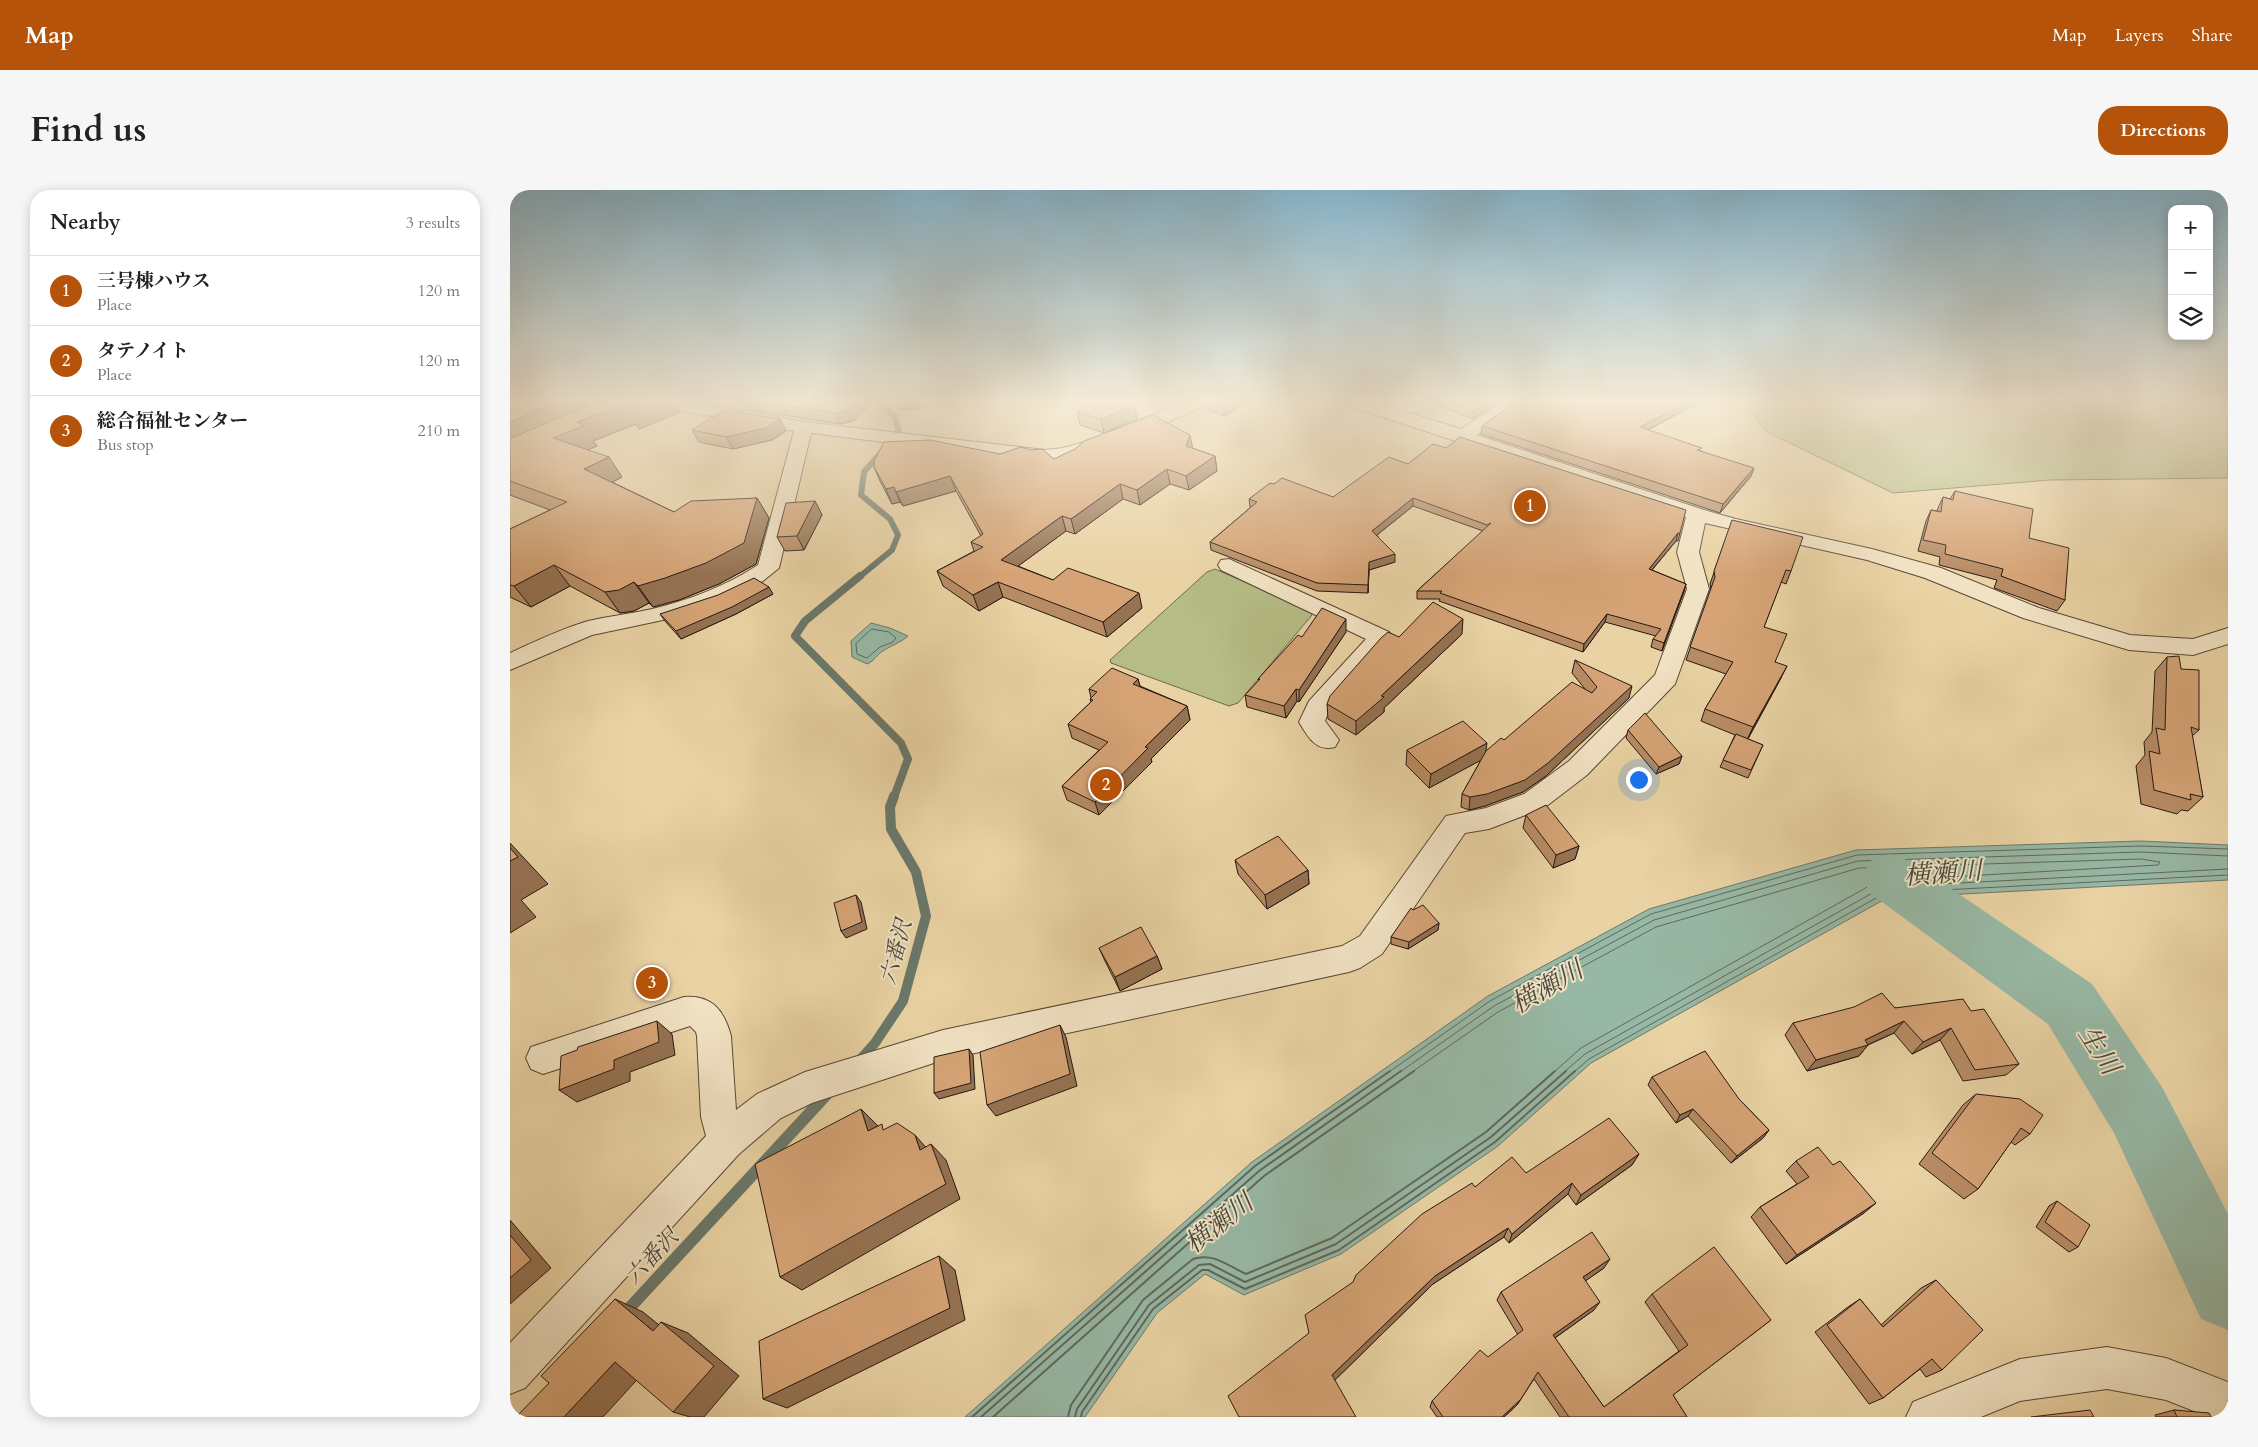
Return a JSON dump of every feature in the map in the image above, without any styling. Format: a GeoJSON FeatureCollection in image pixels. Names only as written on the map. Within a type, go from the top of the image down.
{"type":"FeatureCollection","features":[{"type":"Feature","properties":{"kind":"street"},"geometry":{"type":"LineString","coordinates":[[510,662],[562,638],[595,627],[656,615],[707,598],[750,580],[768,568],[796,459]]}},
{"type":"Feature","properties":{"kind":"street"},"geometry":{"type":"LineString","coordinates":[[1533,459],[1732,524],[1872,555],[1933,573],[2031,613],[2129,642],[2193,647],[2228,635]]}},
{"type":"Feature","properties":{"kind":"street"},"geometry":{"type":"LineString","coordinates":[[510,1373],[726,1142],[769,1106],[805,1088],[893,1059],[943,1045],[1349,958],[1371,945],[1456,824],[1489,818],[1534,801],[1578,768],[1666,678],[1698,589],[1688,552],[1697,514]]}},
{"type":"Feature","properties":{"kind":"street"},"geometry":{"type":"LineString","coordinates":[[1229,565],[1381,637],[1318,707],[1312,722],[1326,740]]}},
{"type":"Feature","properties":{"kind":"street"},"geometry":{"type":"LineString","coordinates":[[543,1058],[684,1012],[697,1011],[711,1024],[714,1036],[719,1116],[726,1142]]}},
{"type":"Feature","properties":{"kind":"street"},"geometry":{"type":"LineString","coordinates":[[1928,1417],[2020,1380],[2107,1368],[2166,1379],[2211,1404]]}},
{"type":"Feature","properties":{"kind":"green space"},"geometry":{"type":"Polygon","coordinates":[[[1823,459],[2228,459],[2228,478],[2050,480],[1893,493],[1823,459]]]}},
{"type":"Feature","properties":{"kind":"green space"},"geometry":{"type":"Polygon","coordinates":[[[1215,569],[1309,610],[1312,615],[1238,703],[1229,706],[1111,663],[1110,660],[1207,572],[1215,569]]]}},
{"type":"Feature","properties":{"kind":"water"},"geometry":{"type":"Polygon","coordinates":[[[871,623],[890,628],[908,636],[881,652],[867,664],[852,657],[851,641],[871,623]]]}},
{"type":"Feature","properties":{"kind":"water","name":"横瀬川"},"geometry":{"type":"Polygon","coordinates":[[[2141,841],[2228,845],[2228,880],[1887,898],[1591,1063],[1498,1146],[1341,1254],[1244,1295],[1205,1274],[1157,1313],[1085,1417],[965,1417],[1252,1162],[1488,996],[1649,909],[1856,850],[2141,841]]]}},
{"type":"Feature","properties":{"kind":"building"},"geometry":{"type":"Polygon","coordinates":[[[510,459],[604,459],[584,469],[674,512],[691,501],[757,498],[744,543],[706,563],[665,578],[638,586],[634,582],[619,590],[605,592],[554,565],[514,586],[510,585],[510,529],[567,502],[510,481],[510,459]]]}},
{"type":"Feature","properties":{"kind":"building"},"geometry":{"type":"Polygon","coordinates":[[[875,459],[1210,459],[1186,476],[1167,469],[1137,490],[1120,484],[1071,519],[1062,516],[1001,560],[1053,580],[1068,568],[1139,593],[1103,622],[998,582],[973,595],[937,571],[983,547],[971,542],[983,534],[950,476],[896,492],[894,487],[886,489],[874,467],[875,459]]]}},
{"type":"Feature","properties":{"kind":"building"},"geometry":{"type":"Polygon","coordinates":[[[1386,459],[1395,459],[1408,464],[1414,459],[1529,459],[1686,510],[1680,533],[1678,533],[1649,569],[1686,584],[1664,643],[1653,639],[1661,629],[1607,614],[1584,644],[1440,593],[1442,591],[1417,591],[1491,523],[1487,525],[1413,498],[1372,531],[1395,554],[1369,562],[1368,585],[1317,583],[1210,542],[1257,502],[1249,499],[1270,483],[1274,484],[1282,478],[1333,497],[1386,459]]]}},
{"type":"Feature","properties":{"kind":"building"},"geometry":{"type":"Polygon","coordinates":[[[1585,459],[1726,459],[1754,468],[1723,504],[1585,459]]]}},
{"type":"Feature","properties":{"kind":"building"},"geometry":{"type":"Polygon","coordinates":[[[1955,491],[2033,509],[2029,538],[2069,548],[2065,600],[2001,576],[2003,569],[1945,554],[1946,545],[1923,540],[1931,510],[1941,512],[1943,497],[1953,500],[1955,491]]]}},
{"type":"Feature","properties":{"kind":"building"},"geometry":{"type":"Polygon","coordinates":[[[815,501],[797,536],[777,537],[786,503],[815,501]]]}},
{"type":"Feature","properties":{"kind":"building"},"geometry":{"type":"Polygon","coordinates":[[[1732,520],[1803,537],[1791,571],[1786,570],[1764,627],[1787,634],[1775,662],[1787,666],[1753,727],[1705,709],[1733,662],[1690,647],[1715,577],[1714,571],[1732,520]]]}},
{"type":"Feature","properties":{"kind":"building"},"geometry":{"type":"Polygon","coordinates":[[[754,578],[769,587],[732,607],[676,631],[660,614],[718,595],[754,578]]]}},
{"type":"Feature","properties":{"kind":"building"},"geometry":{"type":"Polygon","coordinates":[[[1433,602],[1463,619],[1381,696],[1384,697],[1356,721],[1327,704],[1330,696],[1381,638],[1388,632],[1399,637],[1433,602]]]}},
{"type":"Feature","properties":{"kind":"building"},"geometry":{"type":"Polygon","coordinates":[[[1322,608],[1346,619],[1299,690],[1296,689],[1284,706],[1245,695],[1298,635],[1302,637],[1322,608]]]}},
{"type":"Feature","properties":{"kind":"building"},"geometry":{"type":"Polygon","coordinates":[[[2179,656],[2181,669],[2199,670],[2199,730],[2191,727],[2203,797],[2190,794],[2191,800],[2154,790],[2149,751],[2160,754],[2156,728],[2165,730],[2167,657],[2179,656]]]}},
{"type":"Feature","properties":{"kind":"building"},"geometry":{"type":"Polygon","coordinates":[[[1575,660],[1632,686],[1548,763],[1525,780],[1487,794],[1470,797],[1462,794],[1486,751],[1501,738],[1504,740],[1572,682],[1592,693],[1597,687],[1575,660]]]}},
{"type":"Feature","properties":{"kind":"building"},"geometry":{"type":"Polygon","coordinates":[[[1112,668],[1138,679],[1133,684],[1187,706],[1145,747],[1148,748],[1095,802],[1062,786],[1108,742],[1068,724],[1093,700],[1090,699],[1097,692],[1089,689],[1112,668]]]}},
{"type":"Feature","properties":{"kind":"building"},"geometry":{"type":"Polygon","coordinates":[[[1645,713],[1682,756],[1659,767],[1628,730],[1645,713]]]}},
{"type":"Feature","properties":{"kind":"building"},"geometry":{"type":"Polygon","coordinates":[[[1463,721],[1487,743],[1431,774],[1407,750],[1463,721]]]}},
{"type":"Feature","properties":{"kind":"building"},"geometry":{"type":"Polygon","coordinates":[[[1736,734],[1763,745],[1751,770],[1723,760],[1736,734]]]}},
{"type":"Feature","properties":{"kind":"building"},"geometry":{"type":"Polygon","coordinates":[[[1546,805],[1579,846],[1556,855],[1526,815],[1546,805]]]}},
{"type":"Feature","properties":{"kind":"building"},"geometry":{"type":"Polygon","coordinates":[[[1278,836],[1308,870],[1265,895],[1235,860],[1278,836]]]}},
{"type":"Feature","properties":{"kind":"building"},"geometry":{"type":"Polygon","coordinates":[[[510,848],[518,857],[510,861],[510,848]]]}},
{"type":"Feature","properties":{"kind":"building"},"geometry":{"type":"Polygon","coordinates":[[[856,895],[862,922],[841,931],[834,903],[856,895]]]}},
{"type":"Feature","properties":{"kind":"building"},"geometry":{"type":"Polygon","coordinates":[[[1423,905],[1439,923],[1409,942],[1391,937],[1411,908],[1413,910],[1423,905]]]}},
{"type":"Feature","properties":{"kind":"building"},"geometry":{"type":"Polygon","coordinates":[[[1141,927],[1157,956],[1115,977],[1099,948],[1141,927]]]}},
{"type":"Feature","properties":{"kind":"building"},"geometry":{"type":"Polygon","coordinates":[[[1882,993],[1895,1008],[1963,999],[1971,1011],[1984,1009],[2019,1064],[1975,1070],[1951,1028],[1923,1042],[1904,1021],[1865,1040],[1868,1045],[1816,1060],[1793,1023],[1854,1007],[1882,993]]]}},
{"type":"Feature","properties":{"kind":"building"},"geometry":{"type":"Polygon","coordinates":[[[657,1021],[659,1042],[614,1060],[614,1069],[559,1090],[561,1056],[577,1050],[578,1047],[657,1021]]]}},
{"type":"Feature","properties":{"kind":"building"},"geometry":{"type":"Polygon","coordinates":[[[1060,1025],[1070,1074],[987,1105],[980,1052],[1060,1025]]]}},
{"type":"Feature","properties":{"kind":"building"},"geometry":{"type":"Polygon","coordinates":[[[969,1049],[971,1083],[934,1093],[934,1057],[969,1049]]]}},
{"type":"Feature","properties":{"kind":"building"},"geometry":{"type":"Polygon","coordinates":[[[1705,1051],[1739,1099],[1769,1130],[1737,1156],[1693,1109],[1680,1115],[1652,1077],[1705,1051]]]}},
{"type":"Feature","properties":{"kind":"building"},"geometry":{"type":"Polygon","coordinates":[[[1976,1094],[2020,1099],[2043,1115],[2030,1134],[2021,1128],[1978,1189],[1932,1153],[1976,1094]]]}},
{"type":"Feature","properties":{"kind":"building"},"geometry":{"type":"Polygon","coordinates":[[[861,1109],[868,1131],[882,1124],[883,1130],[897,1123],[915,1135],[920,1150],[931,1144],[946,1184],[780,1277],[755,1164],[861,1109]]]}},
{"type":"Feature","properties":{"kind":"building"},"geometry":{"type":"Polygon","coordinates":[[[1609,1118],[1639,1154],[1581,1195],[1572,1183],[1512,1234],[1508,1228],[1435,1276],[1332,1375],[1356,1417],[1239,1417],[1228,1396],[1309,1333],[1305,1315],[1353,1282],[1356,1275],[1422,1214],[1472,1183],[1475,1187],[1512,1157],[1526,1173],[1609,1118]]]}},
{"type":"Feature","properties":{"kind":"building"},"geometry":{"type":"Polygon","coordinates":[[[1818,1147],[1833,1165],[1840,1161],[1876,1203],[1797,1255],[1760,1207],[1809,1177],[1796,1161],[1818,1147]]]}},
{"type":"Feature","properties":{"kind":"building"},"geometry":{"type":"Polygon","coordinates":[[[2057,1201],[2090,1225],[2078,1247],[2045,1222],[2057,1201]]]}},
{"type":"Feature","properties":{"kind":"building"},"geometry":{"type":"Polygon","coordinates":[[[1592,1232],[1610,1259],[1583,1277],[1600,1302],[1553,1335],[1604,1407],[1688,1345],[1652,1294],[1714,1247],[1771,1320],[1673,1395],[1687,1417],[1569,1417],[1538,1372],[1521,1399],[1502,1417],[1443,1417],[1432,1401],[1480,1350],[1488,1357],[1523,1330],[1501,1292],[1592,1232]]]}},
{"type":"Feature","properties":{"kind":"building"},"geometry":{"type":"Polygon","coordinates":[[[510,1235],[531,1260],[510,1278],[510,1235]]]}},
{"type":"Feature","properties":{"kind":"building"},"geometry":{"type":"Polygon","coordinates":[[[939,1256],[950,1308],[763,1399],[759,1341],[939,1256]]]}},
{"type":"Feature","properties":{"kind":"building"},"geometry":{"type":"Polygon","coordinates":[[[1936,1280],[1983,1330],[1942,1370],[1932,1359],[1883,1398],[1827,1325],[1860,1299],[1883,1327],[1936,1280]]]}},
{"type":"Feature","properties":{"kind":"building"},"geometry":{"type":"Polygon","coordinates":[[[615,1299],[653,1331],[661,1322],[714,1366],[673,1412],[615,1362],[564,1417],[517,1417],[549,1383],[541,1376],[615,1299]]]}},
{"type":"Feature","properties":{"kind":"building"},"geometry":{"type":"Polygon","coordinates":[[[2090,1410],[2094,1417],[2031,1417],[2090,1410]]]}},
{"type":"Feature","properties":{"kind":"building"},"geometry":{"type":"Polygon","coordinates":[[[2174,1410],[2209,1413],[2211,1417],[2177,1417],[2174,1410]]]}},
{"type":"Feature","properties":{"kind":"waterway","name":"六番沢"},"geometry":{"type":"LineString","coordinates":[[858,578],[892,550],[898,535],[890,519],[861,495],[864,472],[875,459]]}},
{"type":"Feature","properties":{"kind":"waterway","name":"六番沢"},"geometry":{"type":"LineString","coordinates":[[860,576],[805,621],[795,636],[901,743],[908,759],[894,797]]}},
{"type":"Feature","properties":{"kind":"waterway","name":"六番沢"},"geometry":{"type":"LineString","coordinates":[[858,1062],[875,1043],[903,1001],[926,916],[916,872],[891,829],[890,807],[894,796]]}},
{"type":"Feature","properties":{"kind":"waterway","name":"生川"},"geometry":{"type":"LineString","coordinates":[[1890,877],[2070,1004],[2138,1110],[2228,1292]]}},
{"type":"Feature","properties":{"kind":"waterway","name":"六番沢"},"geometry":{"type":"LineString","coordinates":[[623,1315],[828,1093]]}},
{"type":"Feature","properties":{"kind":"place","name":"三号棟ハウス"},"geometry":{"type":"Point","coordinates":[1530,506]}},
{"type":"Feature","properties":{"kind":"place","name":"タテノイト"},"geometry":{"type":"Point","coordinates":[1106,785]}},
{"type":"Feature","properties":{"kind":"place","name":"総合福祉センター"},"geometry":{"type":"Point","coordinates":[652,983]}}]}
